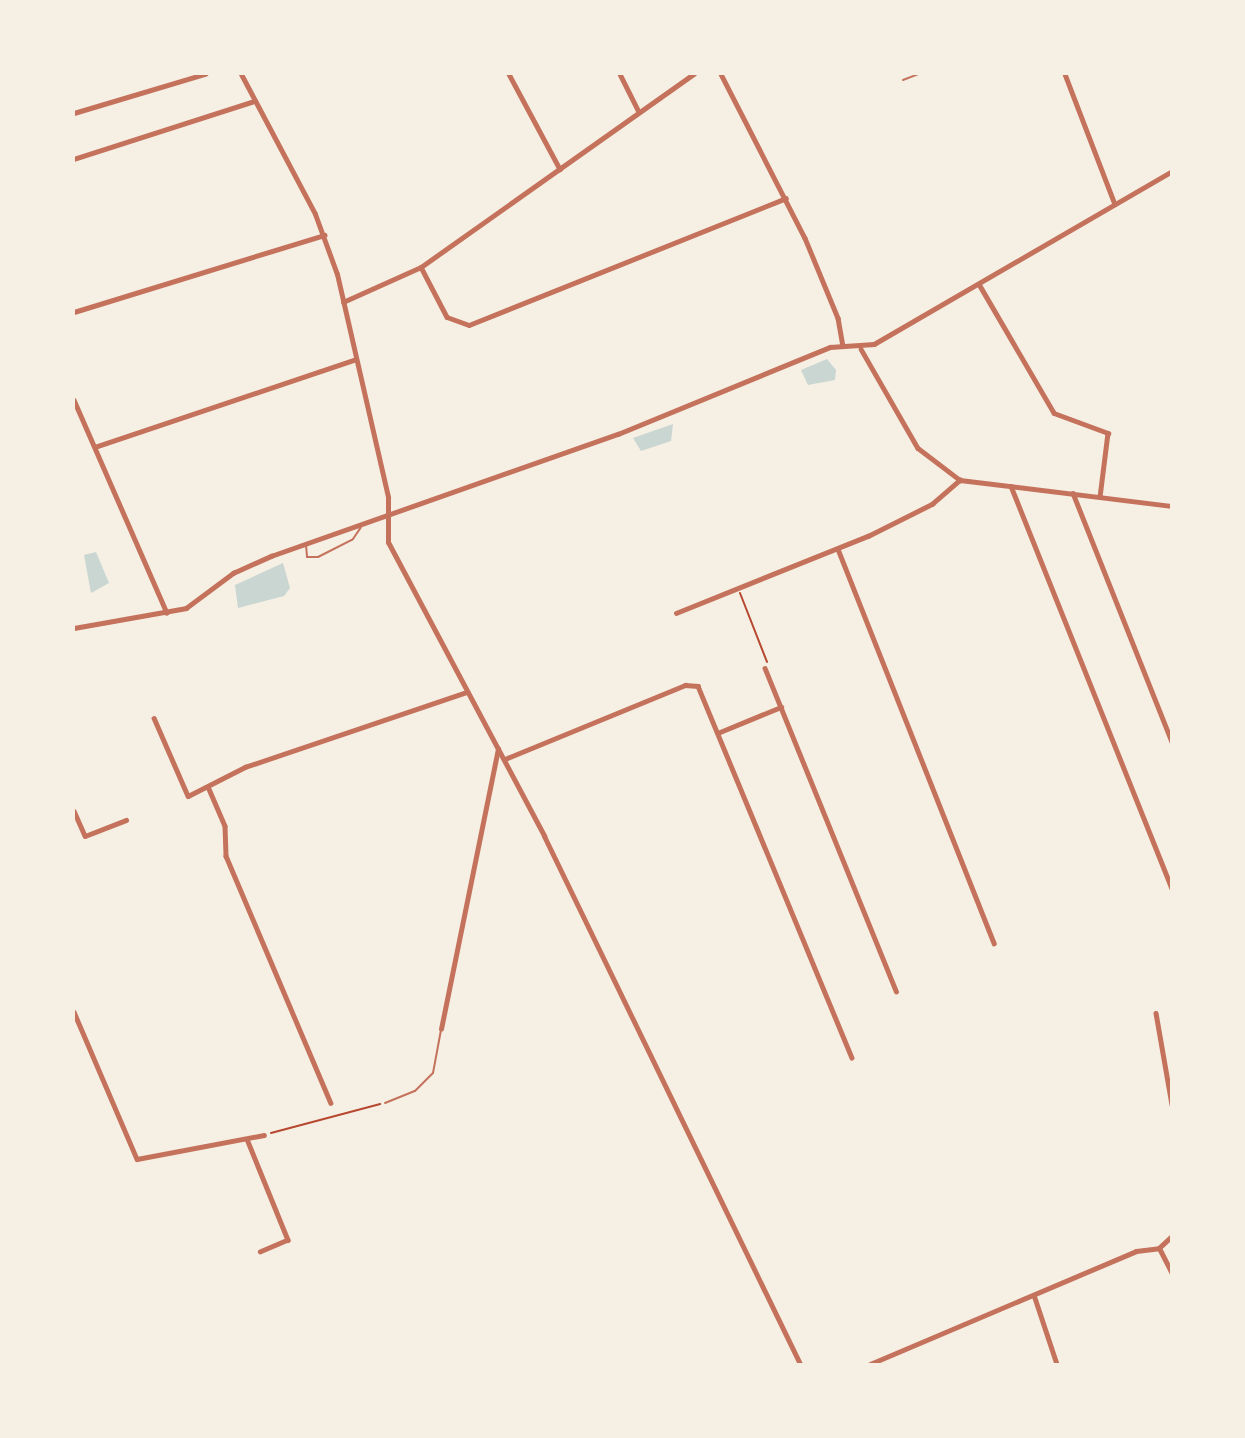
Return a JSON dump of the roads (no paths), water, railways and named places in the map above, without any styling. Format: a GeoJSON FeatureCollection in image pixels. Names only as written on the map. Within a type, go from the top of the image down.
{"type":"FeatureCollection","features":[{"type":"Feature","properties":{"kind":"street"},"geometry":{"type":"LineString","coordinates":[[74,113],[205,74]]}},
{"type":"Feature","properties":{"kind":"street"},"geometry":{"type":"LineString","coordinates":[[241,74],[324,235],[343,302],[388,497],[387,519],[391,547],[505,759],[800,1364]]}},
{"type":"Feature","properties":{"kind":"street"},"geometry":{"type":"LineString","coordinates":[[509,74],[560,169]]}},
{"type":"Feature","properties":{"kind":"street"},"geometry":{"type":"LineString","coordinates":[[620,74],[639,112]]}},
{"type":"Feature","properties":{"kind":"street"},"geometry":{"type":"LineString","coordinates":[[343,302],[421,267],[694,74]]}},
{"type":"Feature","properties":{"kind":"street"},"geometry":{"type":"LineString","coordinates":[[721,74],[786,198],[831,299],[843,346]]}},
{"type":"Feature","properties":{"kind":"street"},"geometry":{"type":"LineString","coordinates":[[1065,74],[1115,204]]}},
{"type":"Feature","properties":{"kind":"street"},"geometry":{"type":"LineString","coordinates":[[74,159],[255,101]]}},
{"type":"Feature","properties":{"kind":"street"},"geometry":{"type":"LineString","coordinates":[[74,628],[167,613],[201,599],[233,573],[305,545],[387,519],[843,346],[861,349],[979,284],[1171,171]]}},
{"type":"Feature","properties":{"kind":"street"},"geometry":{"type":"LineString","coordinates":[[421,267],[447,317],[469,325],[786,198]]}},
{"type":"Feature","properties":{"kind":"street"},"geometry":{"type":"LineString","coordinates":[[74,312],[324,235]]}},
{"type":"Feature","properties":{"kind":"street"},"geometry":{"type":"LineString","coordinates":[[979,284],[1055,413],[1108,433],[1100,497]]}},
{"type":"Feature","properties":{"kind":"street"},"geometry":{"type":"LineString","coordinates":[[861,349],[918,449],[960,480],[1171,506]]}},
{"type":"Feature","properties":{"kind":"street"},"geometry":{"type":"LineString","coordinates":[[94,447],[356,359]]}},
{"type":"Feature","properties":{"kind":"street"},"geometry":{"type":"LineString","coordinates":[[74,400],[167,613]]}},
{"type":"Feature","properties":{"kind":"street"},"geometry":{"type":"LineString","coordinates":[[676,613],[838,549],[932,504],[960,480]]}},
{"type":"Feature","properties":{"kind":"street"},"geometry":{"type":"LineString","coordinates":[[1011,486],[1171,889]]}},
{"type":"Feature","properties":{"kind":"street"},"geometry":{"type":"LineString","coordinates":[[1073,493],[1171,742]]}},
{"type":"Feature","properties":{"kind":"street"},"geometry":{"type":"LineString","coordinates":[[838,549],[995,943]]}},
{"type":"Feature","properties":{"kind":"street"},"geometry":{"type":"LineString","coordinates":[[765,668],[896,991]]}},
{"type":"Feature","properties":{"kind":"street"},"geometry":{"type":"LineString","coordinates":[[505,759],[691,683],[702,690],[852,1057]]}},
{"type":"Feature","properties":{"kind":"street"},"geometry":{"type":"LineString","coordinates":[[154,718],[188,796],[209,789],[246,767],[468,691]]}},
{"type":"Feature","properties":{"kind":"street"},"geometry":{"type":"LineString","coordinates":[[720,733],[781,707]]}},
{"type":"Feature","properties":{"kind":"street"},"geometry":{"type":"LineString","coordinates":[[441,1029],[499,748]]}},
{"type":"Feature","properties":{"kind":"street"},"geometry":{"type":"LineString","coordinates":[[209,789],[225,826],[226,856],[331,1103]]}},
{"type":"Feature","properties":{"kind":"street"},"geometry":{"type":"LineString","coordinates":[[74,811],[85,836],[126,820]]}},
{"type":"Feature","properties":{"kind":"street"},"geometry":{"type":"LineString","coordinates":[[74,1012],[137,1159],[264,1135]]}},
{"type":"Feature","properties":{"kind":"street"},"geometry":{"type":"LineString","coordinates":[[1156,1013],[1171,1105]]}},
{"type":"Feature","properties":{"kind":"street"},"geometry":{"type":"LineString","coordinates":[[247,1139],[288,1240],[260,1252]]}},
{"type":"Feature","properties":{"kind":"street"},"geometry":{"type":"LineString","coordinates":[[870,1364],[1122,1256],[1159,1248],[1171,1236]]}},
{"type":"Feature","properties":{"kind":"street"},"geometry":{"type":"LineString","coordinates":[[1159,1248],[1171,1273]]}},
{"type":"Feature","properties":{"kind":"street"},"geometry":{"type":"LineString","coordinates":[[1034,1295],[1057,1364]]}},
{"type":"Feature","properties":{"kind":"lane"},"geometry":{"type":"LineString","coordinates":[[903,80],[919,74]]}},
{"type":"Feature","properties":{"kind":"lane"},"geometry":{"type":"LineString","coordinates":[[305,545],[307,557],[318,557],[353,539],[362,526]]}},
{"type":"Feature","properties":{"kind":"lane"},"geometry":{"type":"LineString","coordinates":[[385,1103],[415,1091],[433,1073],[441,1029]]}}]}
